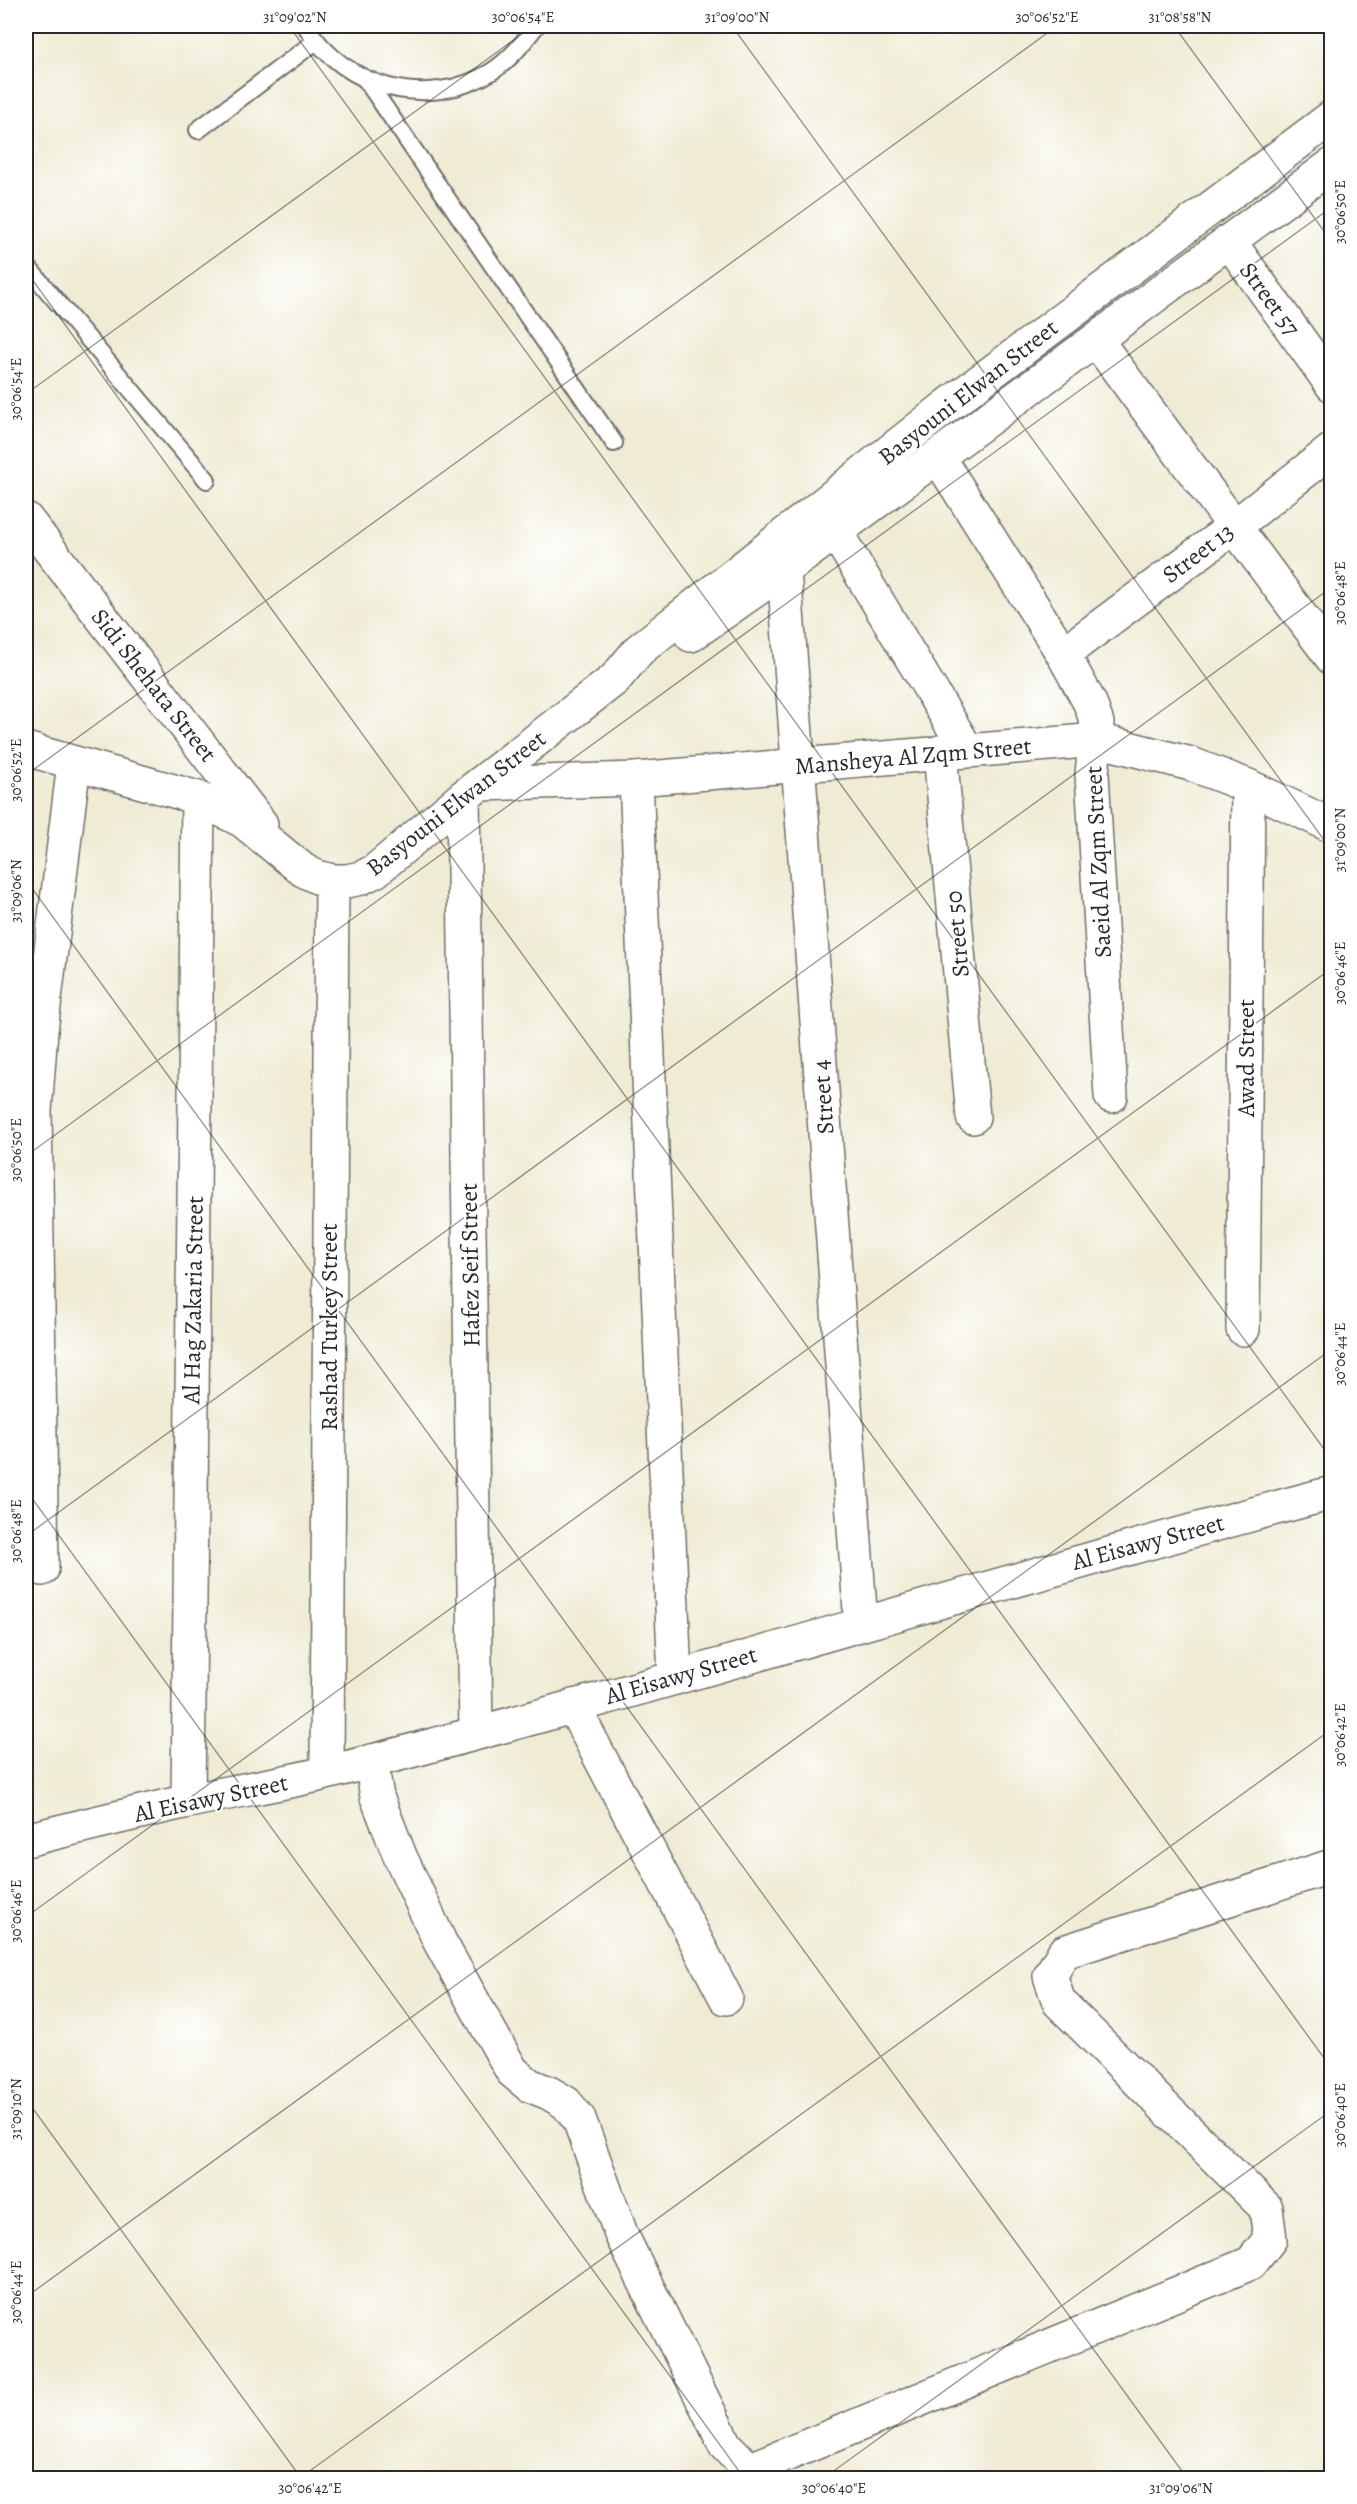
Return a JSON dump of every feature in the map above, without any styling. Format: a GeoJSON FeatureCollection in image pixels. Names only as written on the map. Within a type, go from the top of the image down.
{"type":"FeatureCollection","features":[{"type":"Feature","properties":{"kind":"street","name":"Basyouni Elwan Street"},"geometry":{"type":"LineString","coordinates":[[26,749],[198,798],[243,821],[303,870],[332,881],[361,878],[375,871],[472,791],[615,679],[639,650],[947,406],[1332,117]]}},
{"type":"Feature","properties":{"kind":"street","name":"Basyouni Elwan Street"},"geometry":{"type":"LineString","coordinates":[[615,679],[639,671],[784,570],[1332,165]]}},
{"type":"Feature","properties":{"kind":"street","name":"Street 57"},"geometry":{"type":"LineString","coordinates":[[1229,242],[1332,385]]}},
{"type":"Feature","properties":{"kind":"street"},"geometry":{"type":"LineString","coordinates":[[1096,340],[1332,658]]}},
{"type":"Feature","properties":{"kind":"street","name":"Street 13"},"geometry":{"type":"LineString","coordinates":[[1063,654],[1235,526],[1332,450]]}},
{"type":"Feature","properties":{"kind":"street","name":"Saeid Al Zqm Street"},"geometry":{"type":"LineString","coordinates":[[938,457],[1063,654],[1090,703],[1097,723],[1092,774],[1111,1096]]}},
{"type":"Feature","properties":{"kind":"street","name":"Sidi Shehata Street"},"geometry":{"type":"LineString","coordinates":[[26,519],[282,852]]}},
{"type":"Feature","properties":{"kind":"street"},"geometry":{"type":"LineString","coordinates":[[835,531],[954,751]]}},
{"type":"Feature","properties":{"kind":"street","name":"Street 4"},"geometry":{"type":"LineString","coordinates":[[784,570],[861,1624]]}},
{"type":"Feature","properties":{"kind":"street","name":"Mansheya Al Zqm Street"},"geometry":{"type":"LineString","coordinates":[[472,791],[1097,740],[1191,765],[1325,813]]}},
{"type":"Feature","properties":{"kind":"street","name":"Street 50"},"geometry":{"type":"LineString","coordinates":[[954,751],[973,1117]]}},
{"type":"Feature","properties":{"kind":"street"},"geometry":{"type":"LineString","coordinates":[[42,1569],[35,1111],[41,1031],[74,763]]}},
{"type":"Feature","properties":{"kind":"street"},"geometry":{"type":"LineString","coordinates":[[636,779],[675,1678]]}},
{"type":"Feature","properties":{"kind":"street","name":"Awad Street"},"geometry":{"type":"LineString","coordinates":[[1243,1329],[1248,786]]}},
{"type":"Feature","properties":{"kind":"street","name":"Hafez Seif Street"},"geometry":{"type":"LineString","coordinates":[[472,791],[476,1733]]}},
{"type":"Feature","properties":{"kind":"street","name":"Al Hag Zakaria Street"},"geometry":{"type":"LineString","coordinates":[[188,1802],[198,798]]}},
{"type":"Feature","properties":{"kind":"street","name":"Rashad Turkey Street"},"geometry":{"type":"LineString","coordinates":[[327,1772],[332,881]]}},
{"type":"Feature","properties":{"kind":"street","name":"Al Eisawy Street"},"geometry":{"type":"LineString","coordinates":[[26,1840],[371,1761],[675,1678],[1142,1543],[1332,1493]]}},
{"type":"Feature","properties":{"kind":"street"},"geometry":{"type":"LineString","coordinates":[[573,1706],[726,1998]]}},
{"type":"Feature","properties":{"kind":"street"},"geometry":{"type":"LineString","coordinates":[[371,1761],[378,1797],[400,1856],[440,1942],[512,2071],[529,2085],[549,2092],[566,2103],[579,2119],[626,2244],[725,2445],[753,2474],[1251,2263],[1270,2240],[1266,2208],[1059,2002],[1050,1976],[1065,1952],[1332,1866]]}},
{"type":"Feature","properties":{"kind":"lane"},"geometry":{"type":"LineString","coordinates":[[306,26],[316,41],[338,64],[366,80],[398,90],[430,92],[462,85],[491,72],[517,51],[536,26]]}},
{"type":"Feature","properties":{"kind":"lane"},"geometry":{"type":"LineString","coordinates":[[198,130],[316,41]]}},
{"type":"Feature","properties":{"kind":"lane"},"geometry":{"type":"LineString","coordinates":[[366,80],[614,443]]}},
{"type":"Feature","properties":{"kind":"lane"},"geometry":{"type":"LineString","coordinates":[[26,265],[207,480]]}}]}
